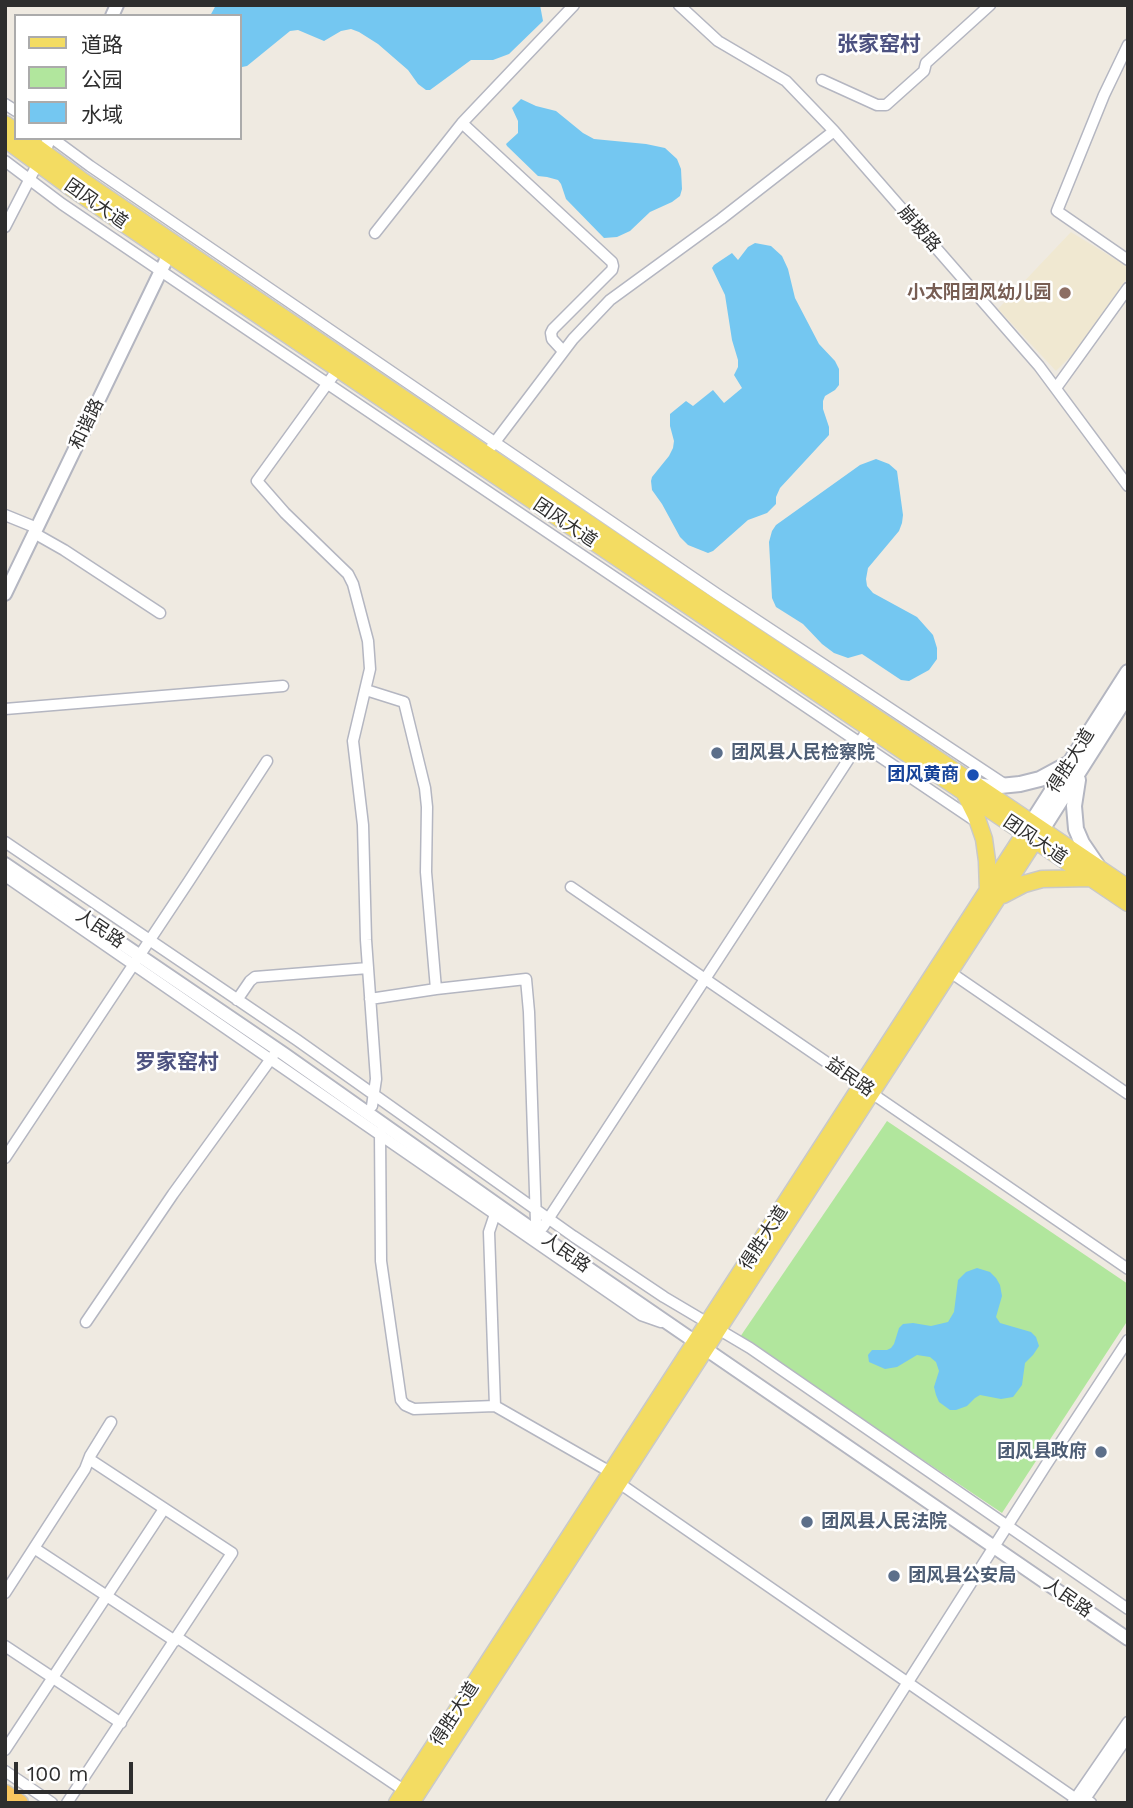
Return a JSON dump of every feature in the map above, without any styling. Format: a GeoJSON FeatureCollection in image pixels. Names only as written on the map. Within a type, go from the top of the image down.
{"type":"FeatureCollection","features":[{"type":"Feature","properties":{"kind":"highway"},"geometry":{"type":"LineString","coordinates":[[5,1793],[20,1803]]}},
{"type":"Feature","properties":{"kind":"main road","name":"团风大道"},"geometry":{"type":"LineString","coordinates":[[5,139],[46,148],[80,179],[490,448],[969,788],[1095,874],[1128,903]]}},
{"type":"Feature","properties":{"kind":"main road","name":"团风大道"},"geometry":{"type":"LineString","coordinates":[[28,140],[46,148],[169,254],[869,728],[969,788]]}},
{"type":"Feature","properties":{"kind":"main road","name":"得胜大道"},"geometry":{"type":"LineString","coordinates":[[1076,766],[1128,671]]}},
{"type":"Feature","properties":{"kind":"main road","name":"得胜大道"},"geometry":{"type":"LineString","coordinates":[[404,1799],[616,1478],[1076,766],[1128,694]]}},
{"type":"Feature","properties":{"kind":"main road"},"geometry":{"type":"LineString","coordinates":[[1076,766],[1074,821],[1095,874],[1033,881],[992,896],[984,839],[969,788],[1007,786],[1040,779],[1076,766]]}},
{"type":"Feature","properties":{"kind":"main road","name":"团风大道"},"geometry":{"type":"LineString","coordinates":[[1095,874],[1128,888]]}},
{"type":"Feature","properties":{"kind":"main road","name":"得胜大道"},"geometry":{"type":"LineString","coordinates":[[867,1089],[950,972],[992,896]]}},
{"type":"Feature","properties":{"kind":"street"},"geometry":{"type":"LineString","coordinates":[[375,233],[463,123],[573,5]]}},
{"type":"Feature","properties":{"kind":"street","name":"崩坡路"},"geometry":{"type":"LineString","coordinates":[[679,5],[718,41],[786,81],[834,131],[1056,388],[1128,486]]}},
{"type":"Feature","properties":{"kind":"street"},"geometry":{"type":"LineString","coordinates":[[822,80],[877,105],[886,105],[925,71],[926,64],[990,5]]}},
{"type":"Feature","properties":{"kind":"street"},"geometry":{"type":"LineString","coordinates":[[1128,45],[1104,95],[1057,211],[1128,260]]}},
{"type":"Feature","properties":{"kind":"street"},"geometry":{"type":"LineString","coordinates":[[463,123],[612,262],[612,270],[553,328],[552,339],[564,351]]}},
{"type":"Feature","properties":{"kind":"street"},"geometry":{"type":"LineString","coordinates":[[834,131],[721,219],[610,300],[573,339],[490,448],[1007,786]]}},
{"type":"Feature","properties":{"kind":"street"},"geometry":{"type":"LineString","coordinates":[[5,227],[46,148]]}},
{"type":"Feature","properties":{"kind":"street"},"geometry":{"type":"LineString","coordinates":[[5,162],[327,384],[979,823]]}},
{"type":"Feature","properties":{"kind":"street","name":"和谐路"},"geometry":{"type":"LineString","coordinates":[[5,594],[169,254]]}},
{"type":"Feature","properties":{"kind":"street"},"geometry":{"type":"LineString","coordinates":[[1056,388],[1128,288]]}},
{"type":"Feature","properties":{"kind":"street"},"geometry":{"type":"LineString","coordinates":[[5,876],[142,953],[237,1000],[373,1100],[376,1079],[368,968],[363,825],[353,741],[370,670],[368,640],[348,573],[285,513],[257,481],[338,369]]}},
{"type":"Feature","properties":{"kind":"street"},"geometry":{"type":"LineString","coordinates":[[5,515],[36,530],[160,613]]}},
{"type":"Feature","properties":{"kind":"street"},"geometry":{"type":"LineString","coordinates":[[5,709],[283,687]]}},
{"type":"Feature","properties":{"kind":"street"},"geometry":{"type":"LineString","coordinates":[[366,690],[404,702],[425,788],[426,872],[436,989]]}},
{"type":"Feature","properties":{"kind":"street"},"geometry":{"type":"LineString","coordinates":[[541,1219],[705,978],[869,728]]}},
{"type":"Feature","properties":{"kind":"street"},"geometry":{"type":"LineString","coordinates":[[5,1158],[267,761]]}},
{"type":"Feature","properties":{"kind":"street"},"geometry":{"type":"LineString","coordinates":[[5,842],[142,953]]}},
{"type":"Feature","properties":{"kind":"street","name":"人民路"},"geometry":{"type":"LineString","coordinates":[[5,854],[142,953],[274,1054],[380,1128],[672,1325],[707,1337]]}},
{"type":"Feature","properties":{"kind":"street","name":"人民路"},"geometry":{"type":"LineString","coordinates":[[5,864],[373,1100],[1128,1639]]}},
{"type":"Feature","properties":{"kind":"street","name":"益民路"},"geometry":{"type":"LineString","coordinates":[[571,887],[1128,1269]]}},
{"type":"Feature","properties":{"kind":"street"},"geometry":{"type":"LineString","coordinates":[[237,1000],[250,981],[256,978],[368,968]]}},
{"type":"Feature","properties":{"kind":"street"},"geometry":{"type":"LineString","coordinates":[[950,972],[1128,1094]]}},
{"type":"Feature","properties":{"kind":"street"},"geometry":{"type":"LineString","coordinates":[[370,999],[526,979],[541,1219]]}},
{"type":"Feature","properties":{"kind":"street"},"geometry":{"type":"LineString","coordinates":[[86,1322],[173,1194],[274,1054]]}},
{"type":"Feature","properties":{"kind":"street"},"geometry":{"type":"LineString","coordinates":[[380,1128],[495,1214],[640,1315],[672,1325]]}},
{"type":"Feature","properties":{"kind":"street"},"geometry":{"type":"LineString","coordinates":[[380,1128],[381,1261],[401,1400],[408,1407],[495,1406],[616,1478],[1077,1801],[1128,1722]]}},
{"type":"Feature","properties":{"kind":"street"},"geometry":{"type":"LineString","coordinates":[[495,1214],[489,1232],[495,1406]]}},
{"type":"Feature","properties":{"kind":"street"},"geometry":{"type":"LineString","coordinates":[[707,1337],[750,1348],[1128,1609]]}},
{"type":"Feature","properties":{"kind":"street"},"geometry":{"type":"LineString","coordinates":[[831,1803],[1128,1340]]}},
{"type":"Feature","properties":{"kind":"street"},"geometry":{"type":"LineString","coordinates":[[5,1593],[85,1469],[111,1422]]}},
{"type":"Feature","properties":{"kind":"street"},"geometry":{"type":"LineString","coordinates":[[67,1803],[232,1553],[89,1459]]}},
{"type":"Feature","properties":{"kind":"street"},"geometry":{"type":"LineString","coordinates":[[5,1750],[164,1509]]}},
{"type":"Feature","properties":{"kind":"street","name":"人民路"},"geometry":{"type":"LineString","coordinates":[[996,1543],[1128,1629]]}},
{"type":"Feature","properties":{"kind":"street"},"geometry":{"type":"LineString","coordinates":[[34,1548],[176,1640],[404,1799]]}},
{"type":"Feature","properties":{"kind":"street"},"geometry":{"type":"LineString","coordinates":[[5,1646],[121,1723]]}},
{"type":"Feature","properties":{"kind":"street"},"geometry":{"type":"LineString","coordinates":[[1091,1803],[1085,1799],[1128,1736]]}},
{"type":"Feature","properties":{"kind":"street"},"geometry":{"type":"LineString","coordinates":[[5,1771],[52,1803]]}},
{"type":"Feature","properties":{"kind":"shaded area","name":"小太阳团风幼儿园"},"geometry":{"type":"Polygon","coordinates":[[[1071,232],[1128,267],[1128,277],[1075,352],[1056,371],[998,309],[1071,232]]]}},
{"type":"Feature","properties":{"kind":"green space"},"geometry":{"type":"Polygon","coordinates":[[[887,1121],[1128,1284],[1128,1320],[1002,1513],[740,1337],[887,1121]]]}},
{"type":"Feature","properties":{"kind":"water"},"geometry":{"type":"Polygon","coordinates":[[[216,5],[540,5],[543,21],[509,54],[493,60],[471,60],[430,90],[426,90],[378,44],[351,29],[341,31],[324,41],[298,30],[290,31],[247,66],[242,67],[242,14],[211,14],[216,5]]]}},
{"type":"Feature","properties":{"kind":"water"},"geometry":{"type":"Polygon","coordinates":[[[521,99],[556,111],[594,139],[665,148],[677,159],[681,169],[680,196],[650,212],[630,231],[617,237],[604,238],[566,199],[558,180],[538,176],[507,146],[518,133],[518,121],[512,108],[521,99]]]}},
{"type":"Feature","properties":{"kind":"water"},"geometry":{"type":"Polygon","coordinates":[[[755,243],[771,246],[782,256],[795,298],[819,344],[839,369],[839,385],[825,396],[823,401],[829,435],[780,488],[776,504],[767,513],[748,520],[708,553],[688,545],[680,537],[652,490],[651,481],[673,448],[670,414],[686,401],[693,406],[713,390],[724,403],[742,388],[734,375],[738,360],[725,295],[712,268],[732,253],[738,260],[748,247],[755,243]]]}},
{"type":"Feature","properties":{"kind":"water"},"geometry":{"type":"Polygon","coordinates":[[[876,459],[889,464],[897,471],[903,515],[899,531],[868,568],[867,586],[873,593],[917,617],[933,635],[937,648],[937,659],[929,670],[909,681],[901,680],[862,654],[848,658],[834,653],[803,624],[776,607],[772,598],[769,542],[776,525],[860,465],[876,459]]]}},
{"type":"Feature","properties":{"kind":"water"},"geometry":{"type":"Polygon","coordinates":[[[977,1268],[990,1272],[1000,1285],[1002,1296],[996,1317],[1000,1323],[1031,1332],[1039,1346],[1025,1363],[1022,1385],[1013,1397],[1001,1399],[980,1395],[967,1406],[950,1410],[939,1402],[936,1395],[934,1387],[939,1371],[936,1362],[930,1357],[917,1355],[897,1367],[885,1369],[869,1362],[868,1355],[872,1350],[891,1348],[903,1324],[931,1326],[948,1322],[954,1312],[958,1280],[966,1272],[977,1268]]]}},
{"type":"Feature","properties":{"kind":"place","name":"小太阳团风幼儿园"},"geometry":{"type":"Point","coordinates":[1065,293]}},
{"type":"Feature","properties":{"kind":"place","name":"团风县人民检察院"},"geometry":{"type":"Point","coordinates":[717,753]}},
{"type":"Feature","properties":{"kind":"place","name":"团风黄商"},"geometry":{"type":"Point","coordinates":[973,775]}},
{"type":"Feature","properties":{"kind":"place","name":"团风县政府"},"geometry":{"type":"Point","coordinates":[1101,1452]}},
{"type":"Feature","properties":{"kind":"place","name":"团风县人民法院"},"geometry":{"type":"Point","coordinates":[807,1522]}},
{"type":"Feature","properties":{"kind":"place","name":"团风县公安局"},"geometry":{"type":"Point","coordinates":[894,1576]}},
{"type":"Feature","properties":{"kind":"district","name":"张家窑村"},"geometry":{"type":"Point","coordinates":[879,45]}},
{"type":"Feature","properties":{"kind":"district","name":"罗家窑村"},"geometry":{"type":"Point","coordinates":[177,1063]}}]}
